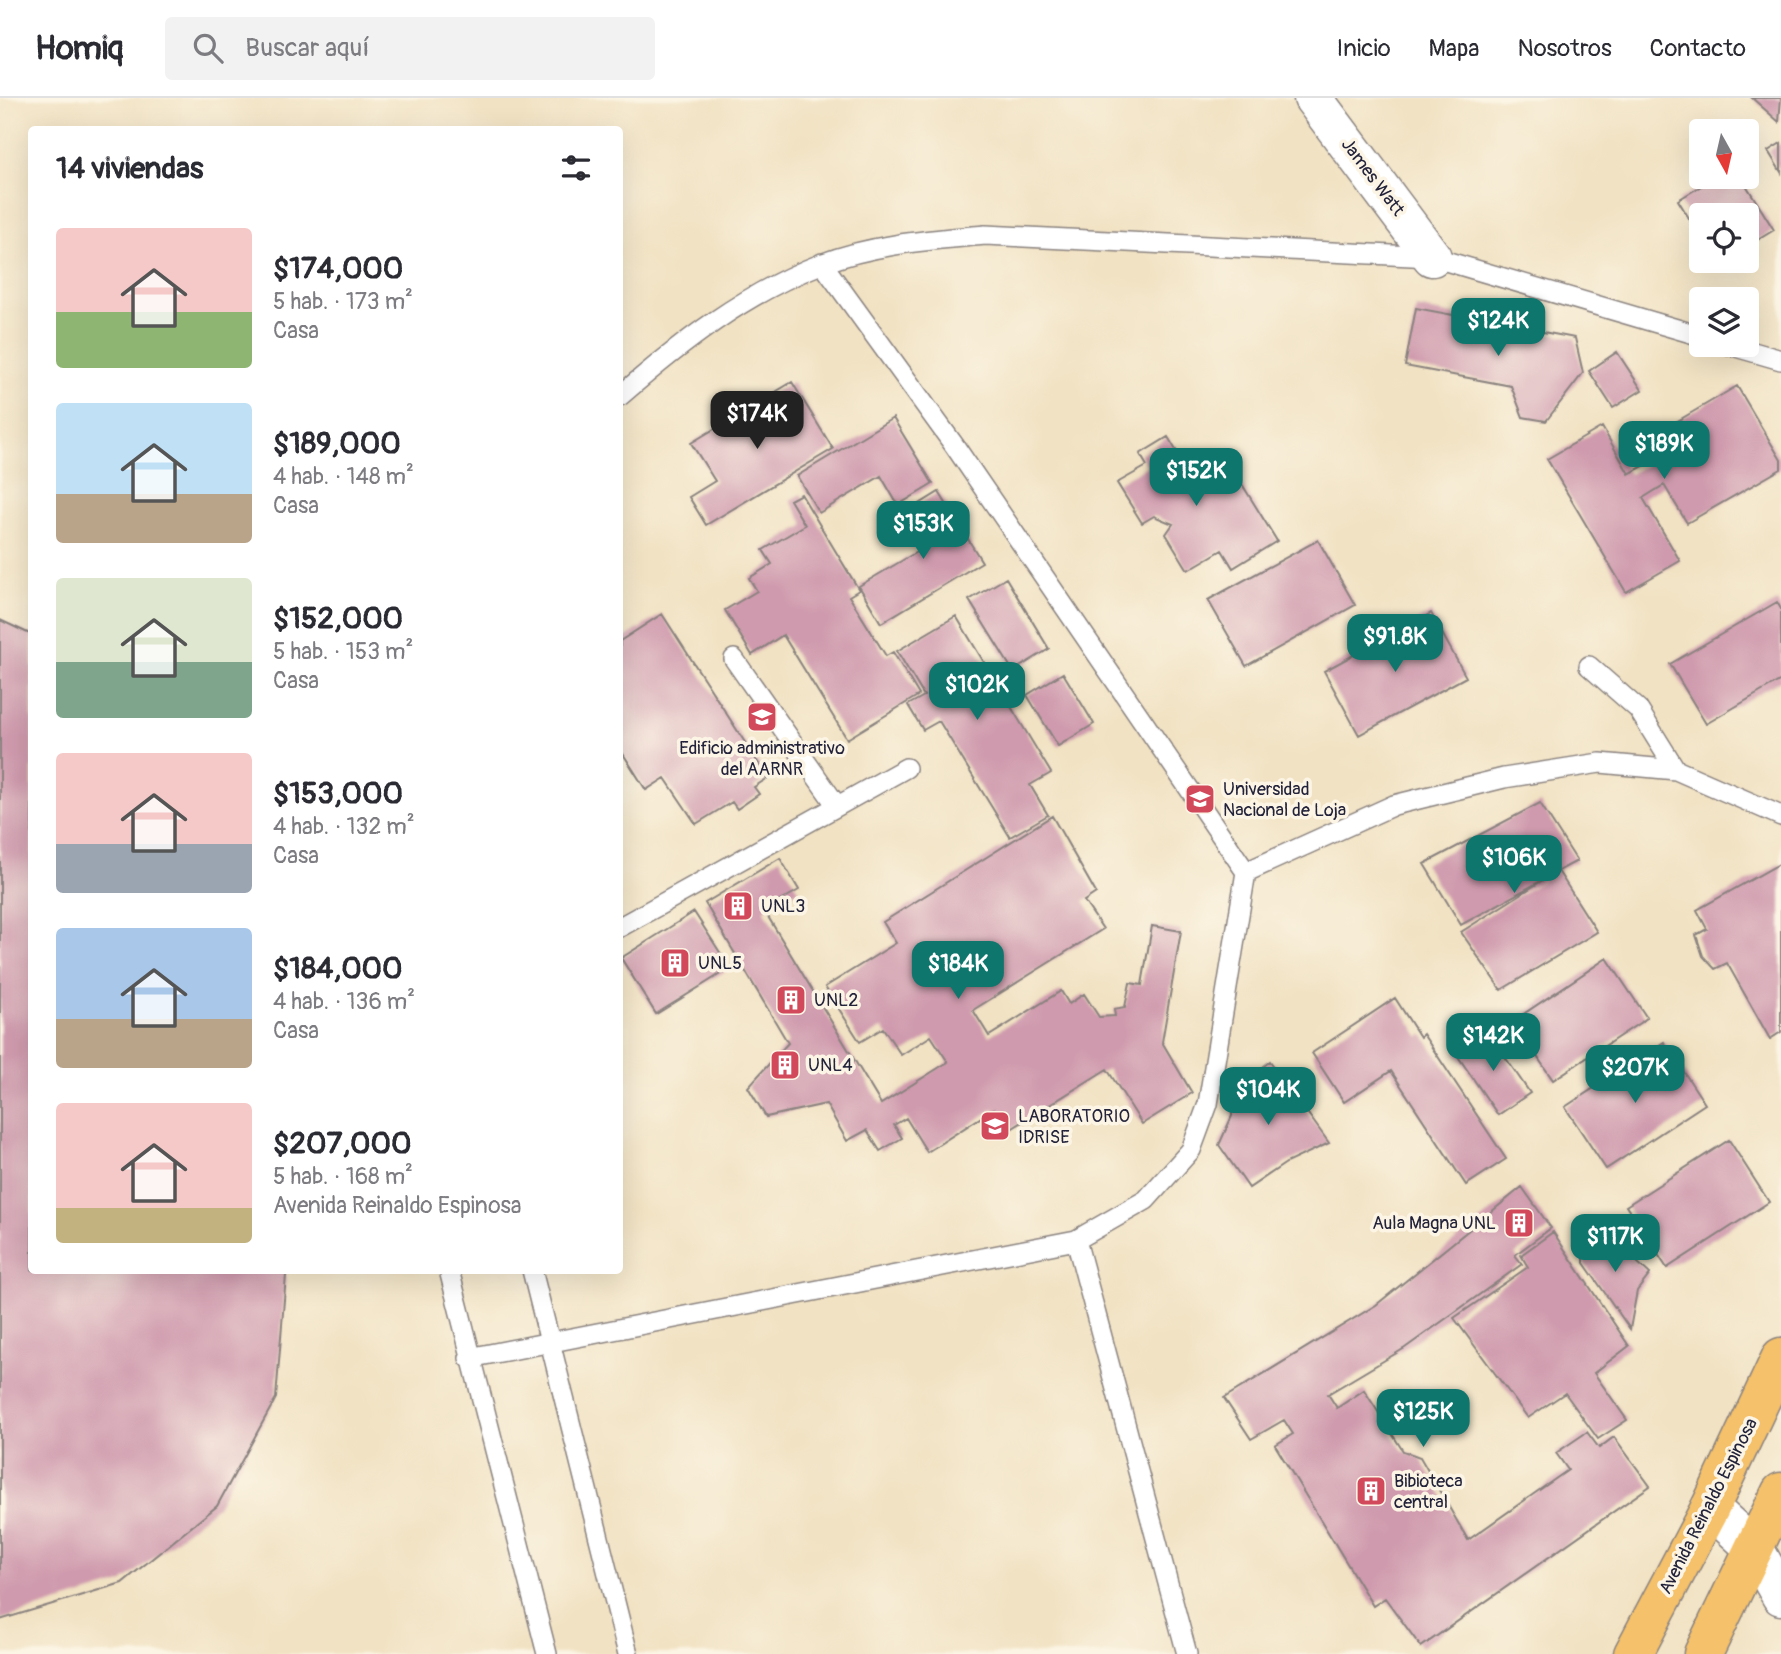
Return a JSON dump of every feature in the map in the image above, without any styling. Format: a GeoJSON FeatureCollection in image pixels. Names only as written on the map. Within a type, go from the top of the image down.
{"type":"FeatureCollection","features":[{"type":"Feature","properties":{"kind":"main road","name":"Avenida Reinaldo Espinosa"},"geometry":{"type":"LineString","coordinates":[[1633,1654],[1710,1508],[1781,1357]]}},
{"type":"Feature","properties":{"kind":"main road"},"geometry":{"type":"LineString","coordinates":[[1703,1654],[1781,1492]]}},
{"type":"Feature","properties":{"kind":"street","name":"James Watt"},"geometry":{"type":"LineString","coordinates":[[1313,98],[1432,257]]}},
{"type":"Feature","properties":{"kind":"street"},"geometry":{"type":"LineString","coordinates":[[1710,1508],[1754,1548],[1781,1596]]}},
{"type":"Feature","properties":{"kind":"lane"},"geometry":{"type":"LineString","coordinates":[[623,393],[678,346],[762,291],[822,263],[912,241],[985,235],[1432,257],[1689,332]]}},
{"type":"Feature","properties":{"kind":"lane"},"geometry":{"type":"LineString","coordinates":[[469,1358],[1076,1240],[1146,1200],[1191,1150],[1208,1104],[1245,872],[954,445],[822,263]]}},
{"type":"Feature","properties":{"kind":"lane"},"geometry":{"type":"LineString","coordinates":[[1759,354],[1781,360]]}},
{"type":"Feature","properties":{"kind":"lane"},"geometry":{"type":"LineString","coordinates":[[734,659],[837,806]]}},
{"type":"Feature","properties":{"kind":"lane"},"geometry":{"type":"LineString","coordinates":[[1589,666],[1638,709],[1676,770]]}},
{"type":"Feature","properties":{"kind":"lane"},"geometry":{"type":"LineString","coordinates":[[1245,872],[1394,805],[1504,778],[1600,763],[1676,770],[1781,816]]}},
{"type":"Feature","properties":{"kind":"lane"},"geometry":{"type":"LineString","coordinates":[[623,925],[906,768]]}},
{"type":"Feature","properties":{"kind":"lane"},"geometry":{"type":"LineString","coordinates":[[1076,1240],[1188,1654]]}},
{"type":"Feature","properties":{"kind":"lane"},"geometry":{"type":"LineString","coordinates":[[450,1274],[469,1358],[547,1654]]}},
{"type":"Feature","properties":{"kind":"lane"},"geometry":{"type":"LineString","coordinates":[[533,1274],[628,1654]]}},
{"type":"Feature","properties":{"kind":"building"},"geometry":{"type":"Polygon","coordinates":[[[1752,98],[1781,98],[1779,122],[1752,98]]]}},
{"type":"Feature","properties":{"kind":"building"},"geometry":{"type":"Polygon","coordinates":[[[1781,143],[1781,172],[1768,151],[1781,143]]]}},
{"type":"Feature","properties":{"kind":"building"},"geometry":{"type":"Polygon","coordinates":[[[1696,189],[1748,189],[1757,203],[1689,203],[1689,218],[1678,200],[1696,189]]]}},
{"type":"Feature","properties":{"kind":"building"},"geometry":{"type":"Polygon","coordinates":[[[1759,206],[1774,230],[1759,239],[1759,206]]]}},
{"type":"Feature","properties":{"kind":"building"},"geometry":{"type":"Polygon","coordinates":[[[1416,308],[1575,338],[1583,373],[1546,421],[1523,417],[1511,386],[1405,366],[1416,308]]]}},
{"type":"Feature","properties":{"kind":"building"},"geometry":{"type":"Polygon","coordinates":[[[1617,352],[1642,390],[1613,408],[1589,371],[1617,352]]]}},
{"type":"Feature","properties":{"kind":"building"},"geometry":{"type":"Polygon","coordinates":[[[792,382],[833,449],[706,525],[689,497],[715,481],[691,443],[792,382]]]}},
{"type":"Feature","properties":{"kind":"building"},"geometry":{"type":"Polygon","coordinates":[[[1737,386],[1781,460],[1781,469],[1687,523],[1664,485],[1643,498],[1680,561],[1626,592],[1547,459],[1602,427],[1629,474],[1651,462],[1640,443],[1737,386]]]}},
{"type":"Feature","properties":{"kind":"building"},"geometry":{"type":"Polygon","coordinates":[[[893,418],[933,484],[898,505],[881,476],[819,513],[797,476],[893,418]]]}},
{"type":"Feature","properties":{"kind":"building"},"geometry":{"type":"Polygon","coordinates":[[[1168,437],[1180,457],[1203,462],[1214,480],[1232,486],[1240,481],[1277,541],[1233,568],[1222,550],[1188,570],[1166,534],[1173,524],[1154,516],[1142,523],[1117,483],[1147,466],[1140,454],[1168,437]]]}},
{"type":"Feature","properties":{"kind":"building"},"geometry":{"type":"Polygon","coordinates":[[[939,492],[982,562],[881,623],[859,586],[925,547],[905,513],[939,492]]]}},
{"type":"Feature","properties":{"kind":"building"},"geometry":{"type":"Polygon","coordinates":[[[801,494],[859,590],[849,596],[886,656],[893,652],[919,695],[847,739],[783,635],[752,655],[725,610],[757,591],[749,578],[772,564],[763,550],[805,525],[790,500],[801,494]]]}},
{"type":"Feature","properties":{"kind":"building"},"geometry":{"type":"Polygon","coordinates":[[[1318,540],[1355,605],[1246,666],[1208,600],[1318,540]]]}},
{"type":"Feature","properties":{"kind":"building"},"geometry":{"type":"Polygon","coordinates":[[[1006,578],[1049,649],[1013,671],[969,600],[1006,578]]]}},
{"type":"Feature","properties":{"kind":"building"},"geometry":{"type":"Polygon","coordinates":[[[1777,602],[1781,609],[1781,680],[1706,724],[1670,664],[1777,602]]]}},
{"type":"Feature","properties":{"kind":"building"},"geometry":{"type":"Polygon","coordinates":[[[1431,613],[1466,677],[1359,735],[1324,671],[1431,613]]]}},
{"type":"Feature","properties":{"kind":"building"},"geometry":{"type":"Polygon","coordinates":[[[662,614],[768,778],[754,787],[759,794],[737,809],[732,802],[696,824],[665,778],[646,790],[623,754],[623,639],[662,614]]]}},
{"type":"Feature","properties":{"kind":"building"},"geometry":{"type":"Polygon","coordinates":[[[956,616],[1051,773],[1030,785],[1048,815],[1010,837],[939,721],[923,730],[908,705],[924,696],[897,651],[956,616]]]}},
{"type":"Feature","properties":{"kind":"building"},"geometry":{"type":"Polygon","coordinates":[[[0,620],[28,633],[28,1274],[286,1275],[276,1398],[217,1506],[122,1583],[0,1620],[0,620]]]}},
{"type":"Feature","properties":{"kind":"building"},"geometry":{"type":"Polygon","coordinates":[[[1063,673],[1094,724],[1058,746],[1027,695],[1063,673]]]}},
{"type":"Feature","properties":{"kind":"building"},"geometry":{"type":"Polygon","coordinates":[[[1540,803],[1577,861],[1558,871],[1597,932],[1501,990],[1461,932],[1548,877],[1461,925],[1424,864],[1540,803]]]}},
{"type":"Feature","properties":{"kind":"building"},"geometry":{"type":"Polygon","coordinates":[[[1052,816],[1096,893],[1084,901],[1103,929],[973,1010],[989,1036],[1061,991],[1069,1004],[1084,994],[1099,1017],[1115,1016],[1114,1009],[1125,1007],[1130,983],[1142,985],[1152,926],[1181,931],[1162,1042],[1192,1093],[1142,1124],[1107,1069],[1008,1131],[994,1109],[927,1152],[906,1118],[894,1125],[902,1138],[880,1151],[867,1130],[847,1141],[826,1104],[766,1117],[748,1087],[788,1043],[705,903],[780,858],[799,890],[764,910],[881,1104],[948,1062],[931,1036],[901,1055],[883,1028],[860,1042],[825,987],[896,943],[883,922],[1052,816]]]}},
{"type":"Feature","properties":{"kind":"building"},"geometry":{"type":"Polygon","coordinates":[[[1781,863],[1781,1032],[1770,1039],[1727,963],[1715,969],[1703,956],[1696,935],[1707,929],[1697,910],[1781,863]]]}},
{"type":"Feature","properties":{"kind":"building","name":"UNL5"},"geometry":{"type":"Polygon","coordinates":[[[694,912],[730,968],[656,1014],[623,961],[623,957],[694,912]]]}},
{"type":"Feature","properties":{"kind":"building"},"geometry":{"type":"Polygon","coordinates":[[[1607,958],[1647,1018],[1553,1080],[1513,1021],[1607,958]]]}},
{"type":"Feature","properties":{"kind":"building"},"geometry":{"type":"Polygon","coordinates":[[[1395,998],[1420,1037],[1423,1034],[1506,1159],[1466,1185],[1391,1071],[1344,1102],[1312,1053],[1395,998]]]}},
{"type":"Feature","properties":{"kind":"building"},"geometry":{"type":"Polygon","coordinates":[[[1487,1031],[1530,1093],[1498,1115],[1455,1052],[1487,1031]]]}},
{"type":"Feature","properties":{"kind":"building"},"geometry":{"type":"Polygon","coordinates":[[[1664,1042],[1705,1104],[1606,1169],[1565,1107],[1664,1042]]]}},
{"type":"Feature","properties":{"kind":"building"},"geometry":{"type":"Polygon","coordinates":[[[1270,1061],[1329,1143],[1286,1163],[1249,1188],[1219,1145],[1232,1116],[1233,1093],[1270,1061]]]}},
{"type":"Feature","properties":{"kind":"building"},"geometry":{"type":"Polygon","coordinates":[[[1729,1140],[1769,1202],[1667,1268],[1626,1206],[1729,1140]]]}},
{"type":"Feature","properties":{"kind":"building"},"geometry":{"type":"Polygon","coordinates":[[[1522,1187],[1551,1228],[1515,1255],[1522,1264],[1405,1348],[1328,1394],[1337,1408],[1364,1390],[1403,1451],[1420,1457],[1468,1540],[1568,1470],[1556,1453],[1587,1432],[1599,1448],[1614,1437],[1650,1486],[1421,1647],[1385,1598],[1373,1606],[1275,1445],[1293,1434],[1284,1420],[1251,1439],[1224,1398],[1376,1305],[1522,1187]]]}},
{"type":"Feature","properties":{"kind":"building"},"geometry":{"type":"Polygon","coordinates":[[[1553,1232],[1629,1346],[1594,1373],[1627,1420],[1598,1439],[1565,1393],[1528,1418],[1454,1318],[1528,1267],[1521,1255],[1553,1232]]]}},
{"type":"Feature","properties":{"kind":"building"},"geometry":{"type":"Polygon","coordinates":[[[1584,1237],[1612,1239],[1650,1274],[1637,1291],[1630,1329],[1584,1263],[1584,1237]]]}},
{"type":"Feature","properties":{"kind":"place","name":"Edificio administrativo del AARNR"},"geometry":{"type":"Point","coordinates":[762,717]}},
{"type":"Feature","properties":{"kind":"place","name":"Universidad Nacional de Loja"},"geometry":{"type":"Point","coordinates":[1200,799]}},
{"type":"Feature","properties":{"kind":"place","name":"UNL3"},"geometry":{"type":"Point","coordinates":[738,906]}},
{"type":"Feature","properties":{"kind":"place","name":"UNL5"},"geometry":{"type":"Point","coordinates":[675,963]}},
{"type":"Feature","properties":{"kind":"place","name":"UNL2"},"geometry":{"type":"Point","coordinates":[791,1000]}},
{"type":"Feature","properties":{"kind":"place","name":"UNL4"},"geometry":{"type":"Point","coordinates":[785,1065]}},
{"type":"Feature","properties":{"kind":"place","name":"LABORATORIO IDRISE"},"geometry":{"type":"Point","coordinates":[995,1126]}},
{"type":"Feature","properties":{"kind":"place","name":"Aula Magna UNL"},"geometry":{"type":"Point","coordinates":[1519,1223]}},
{"type":"Feature","properties":{"kind":"place","name":"Bibioteca central"},"geometry":{"type":"Point","coordinates":[1371,1491]}}]}
